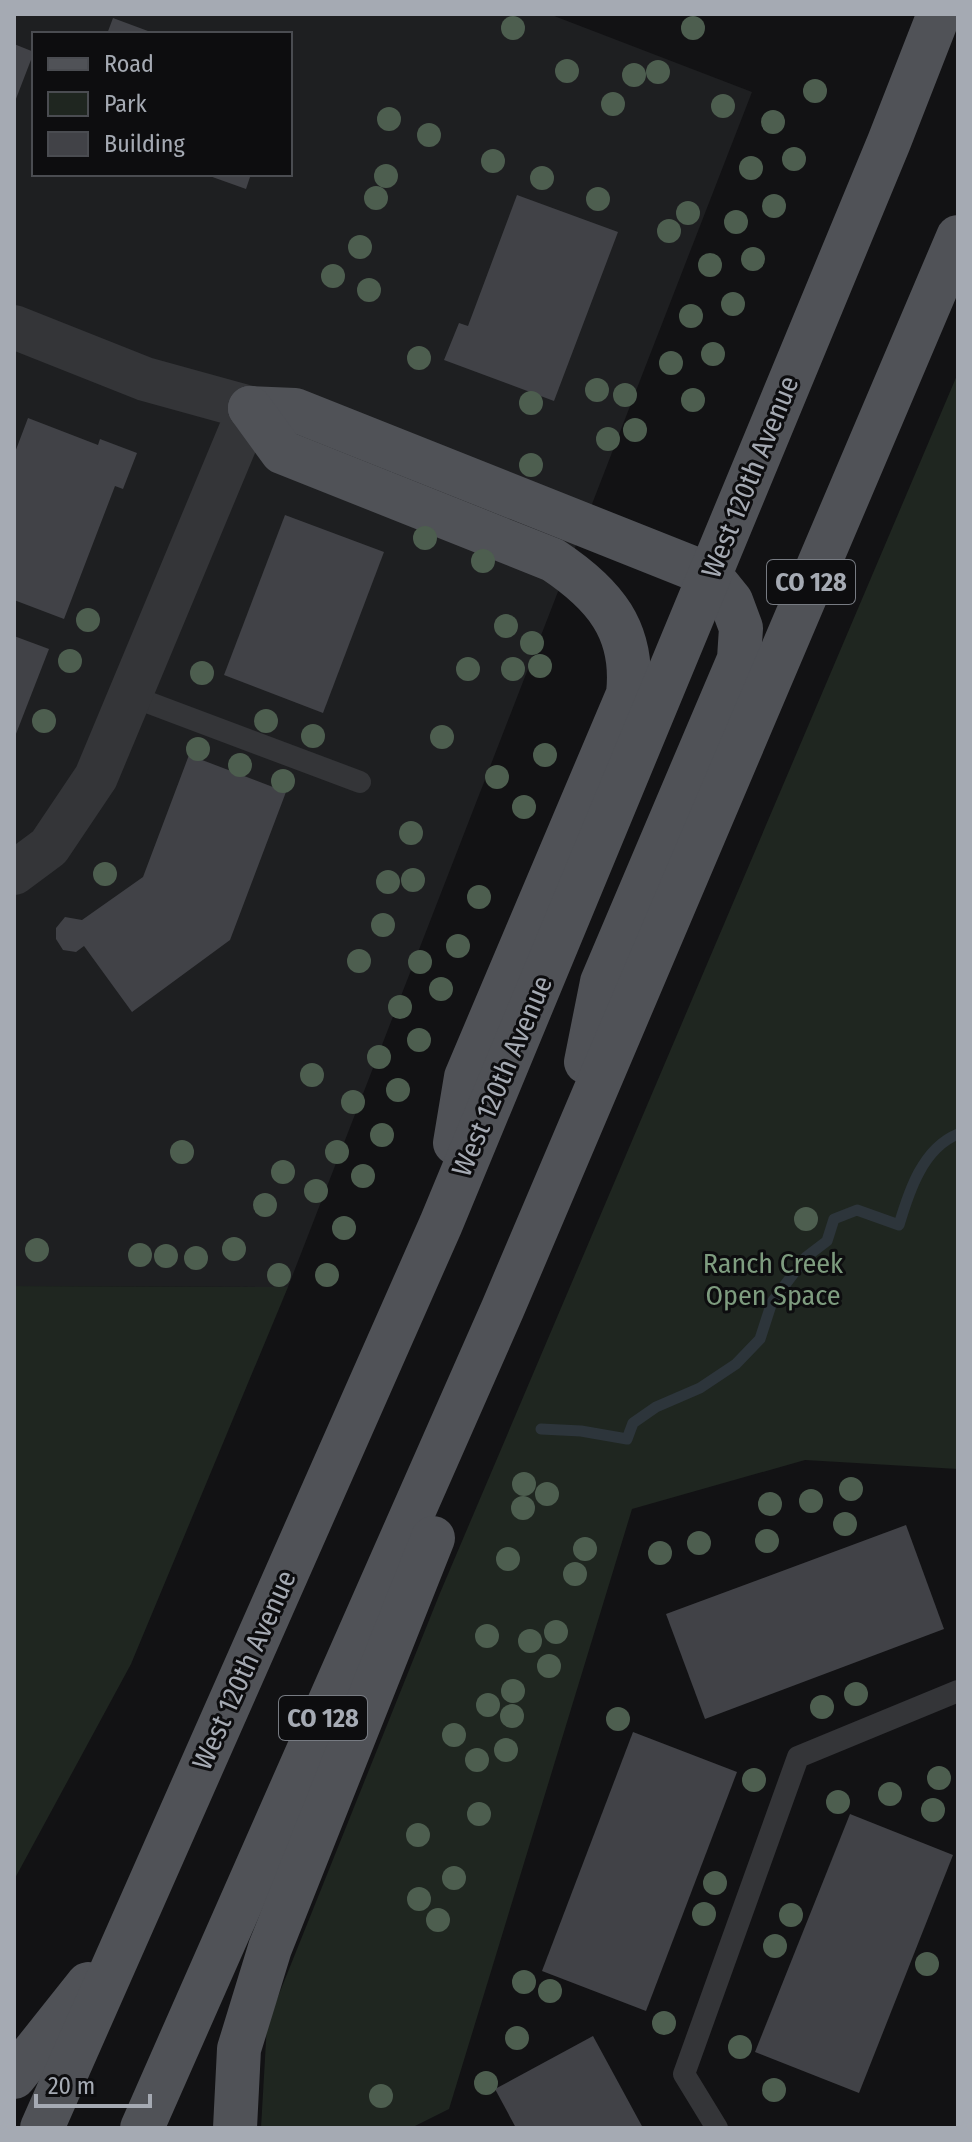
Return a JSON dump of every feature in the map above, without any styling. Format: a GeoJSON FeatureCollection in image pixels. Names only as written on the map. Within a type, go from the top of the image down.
{"type":"FeatureCollection","features":[{"type":"Feature","properties":{"kind":"main road","name":"West 120th Avenue"},"geometry":{"type":"LineString","coordinates":[[42,2128],[441,1224],[939,14]]}},
{"type":"Feature","properties":{"kind":"main road","name":"CO 128"},"geometry":{"type":"LineString","coordinates":[[142,2128],[503,1308],[958,237]]}},
{"type":"Feature","properties":{"kind":"main road"},"geometry":{"type":"LineString","coordinates":[[250,408],[295,410],[710,575],[731,601],[741,628],[739,659],[602,982],[567,1154]]}},
{"type":"Feature","properties":{"kind":"main road"},"geometry":{"type":"LineString","coordinates":[[250,408],[282,452],[553,560],[579,577],[595,594],[615,619],[625,641],[631,669],[628,694],[466,1077],[441,1224]]}},
{"type":"Feature","properties":{"kind":"main road"},"geometry":{"type":"LineString","coordinates":[[235,2128],[239,2049],[270,1948],[444,1511],[503,1308]]}},
{"type":"Feature","properties":{"kind":"main road"},"geometry":{"type":"LineString","coordinates":[[14,2077],[127,1935]]}},
{"type":"Feature","properties":{"kind":"street"},"geometry":{"type":"LineString","coordinates":[[14,327],[145,379],[250,408],[96,777],[49,847],[14,873]]}},
{"type":"Feature","properties":{"kind":"lane"},"geometry":{"type":"LineString","coordinates":[[131,696],[360,782]]}},
{"type":"Feature","properties":{"kind":"lane"},"geometry":{"type":"LineString","coordinates":[[717,2128],[684,2074],[798,1757],[958,1691]]}},
{"type":"Feature","properties":{"kind":"shaded area"},"geometry":{"type":"Polygon","coordinates":[[[14,14],[549,14],[752,92],[288,1287],[14,1286],[14,14]]]}},
{"type":"Feature","properties":{"kind":"green space","name":"Ranch Creek Open Space"},"geometry":{"type":"Polygon","coordinates":[[[958,373],[958,1469],[805,1460],[632,1509],[449,2109],[411,2128],[261,2128],[267,2024],[440,1593],[958,373]]]}},
{"type":"Feature","properties":{"kind":"green space"},"geometry":{"type":"Polygon","coordinates":[[[14,1286],[288,1287],[131,1664],[14,1880],[14,1286]]]}},
{"type":"Feature","properties":{"kind":"building"},"geometry":{"type":"Polygon","coordinates":[[[113,18],[151,32],[108,32],[113,18]]]}},
{"type":"Feature","properties":{"kind":"building"},"geometry":{"type":"Polygon","coordinates":[[[14,44],[32,51],[32,57],[14,104],[14,44]]]}},
{"type":"Feature","properties":{"kind":"building"},"geometry":{"type":"Polygon","coordinates":[[[210,176],[250,176],[246,189],[210,176]]]}},
{"type":"Feature","properties":{"kind":"building"},"geometry":{"type":"Polygon","coordinates":[[[517,195],[618,232],[554,401],[444,360],[459,323],[468,326],[517,195]]]}},
{"type":"Feature","properties":{"kind":"building"},"geometry":{"type":"Polygon","coordinates":[[[28,418],[98,445],[100,439],[137,453],[123,489],[115,486],[64,619],[14,600],[14,455],[28,418]]]}},
{"type":"Feature","properties":{"kind":"building"},"geometry":{"type":"Polygon","coordinates":[[[285,515],[384,552],[323,713],[224,675],[285,515]]]}},
{"type":"Feature","properties":{"kind":"building"},"geometry":{"type":"Polygon","coordinates":[[[14,636],[49,649],[14,739],[14,636]]]}},
{"type":"Feature","properties":{"kind":"building"},"geometry":{"type":"Polygon","coordinates":[[[189,755],[286,792],[230,940],[132,1012],[84,946],[76,952],[63,950],[56,939],[56,928],[65,917],[82,920],[143,877],[189,755]]]}},
{"type":"Feature","properties":{"kind":"building"},"geometry":{"type":"Polygon","coordinates":[[[906,1525],[944,1629],[705,1719],[666,1614],[906,1525]]]}},
{"type":"Feature","properties":{"kind":"building"},"geometry":{"type":"Polygon","coordinates":[[[633,1732],[737,1772],[646,2011],[542,1971],[633,1732]]]}},
{"type":"Feature","properties":{"kind":"building"},"geometry":{"type":"Polygon","coordinates":[[[850,1814],[953,1855],[859,2093],[755,2052],[850,1814]]]}},
{"type":"Feature","properties":{"kind":"building"},"geometry":{"type":"Polygon","coordinates":[[[593,2036],[643,2128],[516,2128],[495,2089],[593,2036]]]}},
{"type":"Feature","properties":{"kind":"waterway"},"geometry":{"type":"LineString","coordinates":[[541,1429],[581,1431],[627,1439],[633,1423],[656,1407],[700,1388],[736,1364],[760,1339],[772,1302],[806,1257],[827,1241],[834,1219],[857,1210],[899,1225],[919,1172],[935,1149],[958,1134]]}}]}
